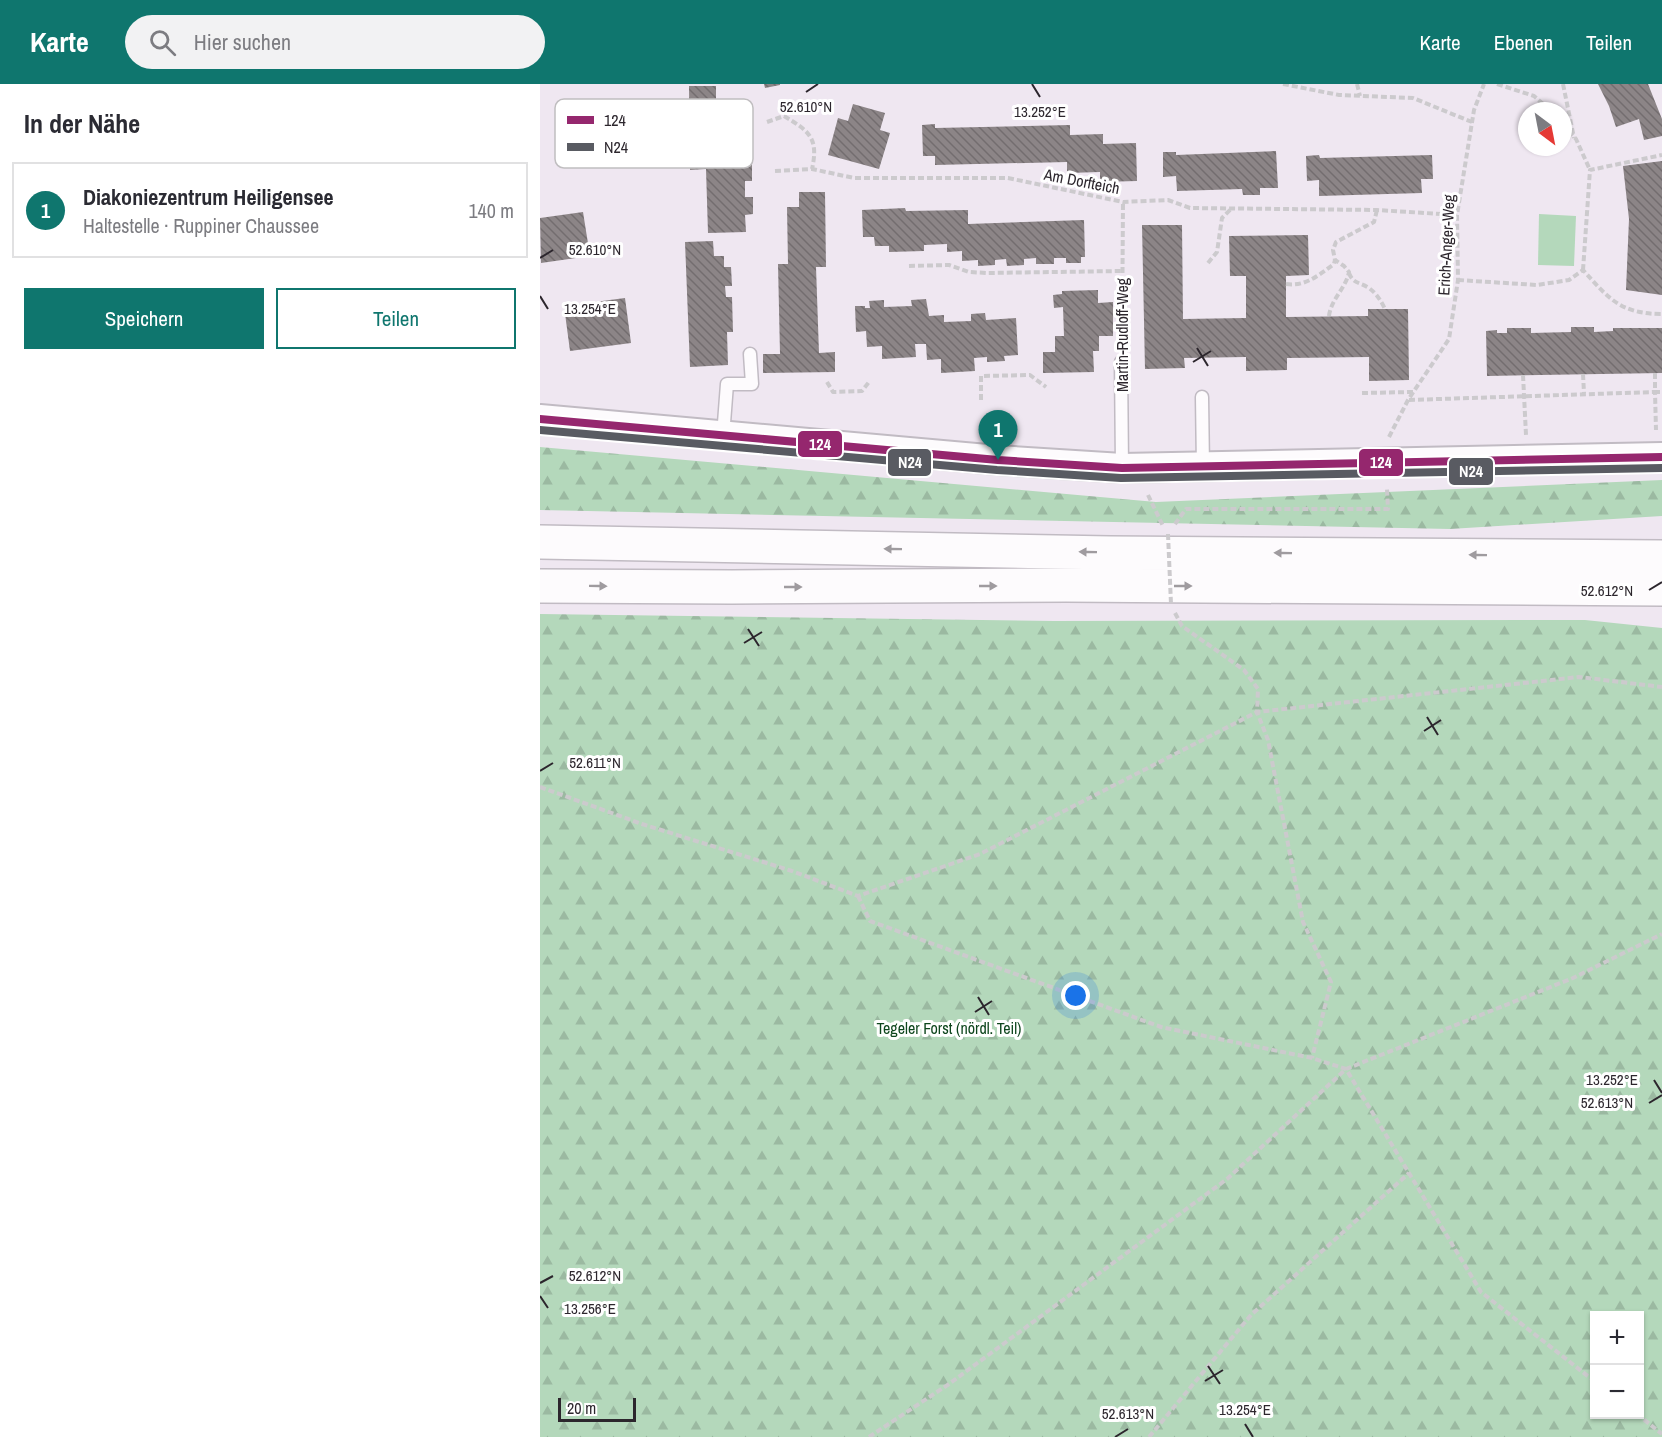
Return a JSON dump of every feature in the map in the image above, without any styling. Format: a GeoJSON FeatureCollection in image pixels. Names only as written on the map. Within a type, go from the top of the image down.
{"type":"FeatureCollection","features":[{"type":"Feature","properties":{"kind":"highway"},"geometry":{"type":"LineString","coordinates":[[540,542],[1110,553],[1662,557]]}},
{"type":"Feature","properties":{"kind":"highway"},"geometry":{"type":"LineString","coordinates":[[1521,556],[1662,545]]}},
{"type":"Feature","properties":{"kind":"highway"},"geometry":{"type":"LineString","coordinates":[[540,586],[1066,585],[1662,589]]}},
{"type":"Feature","properties":{"kind":"street"},"geometry":{"type":"LineString","coordinates":[[540,419],[1128,468],[1660,457]]}},
{"type":"Feature","properties":{"kind":"lane"},"geometry":{"type":"LineString","coordinates":[[723,436],[727,384],[752,384],[750,354]]}},
{"type":"Feature","properties":{"kind":"lane","name":"Martin-Rudloff-Weg"},"geometry":{"type":"LineString","coordinates":[[1121,362],[1128,468]]}},
{"type":"Feature","properties":{"kind":"lane"},"geometry":{"type":"LineString","coordinates":[[1202,397],[1203,468]]}},
{"type":"Feature","properties":{"kind":"path"},"geometry":{"type":"LineString","coordinates":[[1283,84],[1297,85],[1339,96],[1413,98],[1472,122]]}},
{"type":"Feature","properties":{"kind":"path"},"geometry":{"type":"LineString","coordinates":[[1357,84],[1360,96]]}},
{"type":"Feature","properties":{"kind":"path","name":"Erich-Anger-Weg"},"geometry":{"type":"LineString","coordinates":[[1168,534],[1186,509],[1388,509],[1384,447],[1408,400],[1449,339],[1458,280],[1457,215],[1474,110],[1484,84]]}},
{"type":"Feature","properties":{"kind":"path"},"geometry":{"type":"LineString","coordinates":[[1497,84],[1534,96],[1541,102]]}},
{"type":"Feature","properties":{"kind":"path"},"geometry":{"type":"LineString","coordinates":[[1563,84],[1574,138]]}},
{"type":"Feature","properties":{"kind":"path"},"geometry":{"type":"LineString","coordinates":[[767,122],[784,116],[805,128],[814,144],[815,156],[812,169]]}},
{"type":"Feature","properties":{"kind":"path"},"geometry":{"type":"LineString","coordinates":[[1572,135],[1590,170],[1583,270],[1608,298],[1628,309],[1662,314]]}},
{"type":"Feature","properties":{"kind":"path"},"geometry":{"type":"LineString","coordinates":[[1590,170],[1662,155]]}},
{"type":"Feature","properties":{"kind":"path","name":"Am Dorfteich"},"geometry":{"type":"LineString","coordinates":[[775,171],[812,169],[854,178],[1008,178],[1123,202],[1168,200],[1190,208],[1377,210],[1457,215]]}},
{"type":"Feature","properties":{"kind":"path","name":"Martin-Rudloff-Weg"},"geometry":{"type":"LineString","coordinates":[[1121,362],[1123,202]]}},
{"type":"Feature","properties":{"kind":"path"},"geometry":{"type":"LineString","coordinates":[[1208,263],[1217,252],[1222,218],[1231,208]]}},
{"type":"Feature","properties":{"kind":"path"},"geometry":{"type":"LineString","coordinates":[[1286,284],[1292,285],[1311,280],[1334,264],[1333,250],[1336,243],[1374,222],[1377,210]]}},
{"type":"Feature","properties":{"kind":"path"},"geometry":{"type":"LineString","coordinates":[[1335,260],[1344,266],[1356,283],[1369,288],[1379,298],[1385,309]]}},
{"type":"Feature","properties":{"kind":"path"},"geometry":{"type":"LineString","coordinates":[[909,266],[949,265],[969,272],[987,273],[1122,271]]}},
{"type":"Feature","properties":{"kind":"path"},"geometry":{"type":"LineString","coordinates":[[1458,280],[1537,285],[1569,280],[1583,270]]}},
{"type":"Feature","properties":{"kind":"path"},"geometry":{"type":"LineString","coordinates":[[1329,316],[1329,309],[1340,287],[1347,281],[1349,272]]}},
{"type":"Feature","properties":{"kind":"path"},"geometry":{"type":"LineString","coordinates":[[1655,373],[1660,457]]}},
{"type":"Feature","properties":{"kind":"path"},"geometry":{"type":"LineString","coordinates":[[1583,374],[1584,393]]}},
{"type":"Feature","properties":{"kind":"path"},"geometry":{"type":"LineString","coordinates":[[981,400],[981,376],[1030,375],[1046,387]]}},
{"type":"Feature","properties":{"kind":"path"},"geometry":{"type":"LineString","coordinates":[[1523,375],[1528,460]]}},
{"type":"Feature","properties":{"kind":"path"},"geometry":{"type":"LineString","coordinates":[[827,382],[833,392],[862,391],[869,382]]}},
{"type":"Feature","properties":{"kind":"path"},"geometry":{"type":"LineString","coordinates":[[1362,393],[1413,392]]}},
{"type":"Feature","properties":{"kind":"path"},"geometry":{"type":"LineString","coordinates":[[1408,400],[1662,392]]}},
{"type":"Feature","properties":{"kind":"path"},"geometry":{"type":"LineString","coordinates":[[1128,468],[1168,534],[1171,604],[1182,626],[1244,670],[1258,689],[1257,712],[1268,740],[1303,922],[1331,982],[1312,1058]]}},
{"type":"Feature","properties":{"kind":"path"},"geometry":{"type":"LineString","coordinates":[[540,787],[642,824],[792,871],[858,896],[980,854],[1257,712],[1579,677],[1662,687]]}},
{"type":"Feature","properties":{"kind":"path"},"geometry":{"type":"LineString","coordinates":[[858,896],[870,921],[1161,1027],[1312,1058],[1346,1069],[1481,1292],[1590,1378]]}},
{"type":"Feature","properties":{"kind":"path"},"geometry":{"type":"LineString","coordinates":[[869,1437],[949,1384],[1227,1179],[1346,1069],[1573,978],[1662,934]]}},
{"type":"Feature","properties":{"kind":"path"},"geometry":{"type":"LineString","coordinates":[[1149,1437],[1251,1315],[1409,1173]]}},
{"type":"Feature","properties":{"kind":"path"},"geometry":{"type":"LineString","coordinates":[[1643,1419],[1662,1434]]}},
{"type":"Feature","properties":{"kind":"green space"},"geometry":{"type":"Polygon","coordinates":[[[1539,214],[1576,216],[1574,266],[1538,265],[1539,214]]]}},
{"type":"Feature","properties":{"kind":"green space"},"geometry":{"type":"Polygon","coordinates":[[[540,447],[1156,502],[1662,480],[1662,516],[1450,529],[540,510],[540,447]]]}},
{"type":"Feature","properties":{"kind":"green space","name":"Tegeler Forst (nördl. Teil)"},"geometry":{"type":"Polygon","coordinates":[[[540,614],[1054,621],[1585,620],[1662,628],[1662,1437],[540,1437],[540,614]]]}},
{"type":"Feature","properties":{"kind":"building"},"geometry":{"type":"Polygon","coordinates":[[[764,84],[780,84],[780,85],[765,88],[764,84]]]}},
{"type":"Feature","properties":{"kind":"building"},"geometry":{"type":"Polygon","coordinates":[[[1598,84],[1648,84],[1662,119],[1662,136],[1644,140],[1639,119],[1616,127],[1598,84]]]}},
{"type":"Feature","properties":{"kind":"building"},"geometry":{"type":"Polygon","coordinates":[[[689,86],[716,86],[716,99],[689,99],[689,86]]]}},
{"type":"Feature","properties":{"kind":"building"},"geometry":{"type":"Polygon","coordinates":[[[853,104],[885,113],[880,130],[890,133],[879,169],[828,155],[838,118],[848,121],[853,104]]]}},
{"type":"Feature","properties":{"kind":"building"},"geometry":{"type":"Polygon","coordinates":[[[935,124],[935,128],[1070,125],[1070,135],[1103,134],[1103,144],[1136,143],[1137,181],[1100,182],[1100,172],[1067,173],[1067,162],[935,165],[935,156],[923,156],[922,125],[935,124]]]}},
{"type":"Feature","properties":{"kind":"building"},"geometry":{"type":"Polygon","coordinates":[[[1276,151],[1278,188],[1260,188],[1260,195],[1243,195],[1242,189],[1177,191],[1176,176],[1163,177],[1163,152],[1176,152],[1176,155],[1276,151]]]}},
{"type":"Feature","properties":{"kind":"building"},"geometry":{"type":"Polygon","coordinates":[[[1319,155],[1320,158],[1432,155],[1433,179],[1421,179],[1422,193],[1319,196],[1319,180],[1307,181],[1306,156],[1319,155]]]}},
{"type":"Feature","properties":{"kind":"building"},"geometry":{"type":"Polygon","coordinates":[[[1662,161],[1662,295],[1626,290],[1629,219],[1623,166],[1662,161]]]}},
{"type":"Feature","properties":{"kind":"building"},"geometry":{"type":"Polygon","coordinates":[[[690,168],[752,168],[752,181],[745,181],[745,197],[753,197],[753,214],[745,215],[746,232],[708,233],[706,169],[690,170],[690,168]]]}},
{"type":"Feature","properties":{"kind":"building"},"geometry":{"type":"Polygon","coordinates":[[[799,192],[825,192],[826,267],[816,267],[819,353],[835,352],[835,372],[763,373],[763,354],[780,354],[778,264],[788,264],[787,207],[799,207],[799,192]]]}},
{"type":"Feature","properties":{"kind":"building"},"geometry":{"type":"Polygon","coordinates":[[[905,208],[906,211],[968,210],[968,224],[1084,220],[1085,257],[1081,257],[1081,263],[1066,263],[1066,258],[1054,258],[1054,264],[1036,264],[1036,258],[1024,259],[1024,265],[1007,266],[1006,259],[995,260],[995,265],[978,266],[978,260],[962,261],[962,251],[947,252],[947,244],[924,245],[924,251],[889,252],[889,246],[875,246],[874,237],[863,237],[862,210],[905,208]]]}},
{"type":"Feature","properties":{"kind":"building"},"geometry":{"type":"Polygon","coordinates":[[[583,212],[590,256],[541,263],[540,218],[583,212]]]}},
{"type":"Feature","properties":{"kind":"building"},"geometry":{"type":"Polygon","coordinates":[[[1142,225],[1182,225],[1183,319],[1246,318],[1246,276],[1230,276],[1229,236],[1308,235],[1309,275],[1286,276],[1286,317],[1368,316],[1368,309],[1408,309],[1409,380],[1369,381],[1369,357],[1287,358],[1287,370],[1246,371],[1246,357],[1184,358],[1185,368],[1145,369],[1142,225]]]}},
{"type":"Feature","properties":{"kind":"building"},"geometry":{"type":"Polygon","coordinates":[[[713,241],[714,256],[724,256],[724,267],[731,267],[732,286],[725,286],[726,297],[732,297],[733,332],[727,332],[728,365],[690,367],[685,242],[713,241]]]}},
{"type":"Feature","properties":{"kind":"building"},"geometry":{"type":"Polygon","coordinates":[[[1098,290],[1098,303],[1113,302],[1113,336],[1099,336],[1099,351],[1093,351],[1094,372],[1043,373],[1043,352],[1055,352],[1055,336],[1064,336],[1063,307],[1054,308],[1053,295],[1062,294],[1062,291],[1098,290]]]}},
{"type":"Feature","properties":{"kind":"building"},"geometry":{"type":"Polygon","coordinates":[[[625,298],[631,343],[570,351],[564,306],[625,298]]]}},
{"type":"Feature","properties":{"kind":"building"},"geometry":{"type":"Polygon","coordinates":[[[926,299],[929,316],[944,315],[944,322],[971,321],[971,314],[985,313],[986,320],[1016,318],[1018,355],[1004,356],[1005,361],[987,362],[987,357],[974,358],[975,371],[941,373],[941,359],[927,360],[926,344],[915,344],[916,357],[882,359],[882,346],[867,347],[866,331],[856,332],[855,306],[870,308],[869,301],[884,300],[884,307],[912,306],[911,300],[926,299]]]}},
{"type":"Feature","properties":{"kind":"building"},"geometry":{"type":"Polygon","coordinates":[[[1571,327],[1594,327],[1594,332],[1613,331],[1613,328],[1662,328],[1662,373],[1487,376],[1486,331],[1497,330],[1497,333],[1507,333],[1507,328],[1531,328],[1531,333],[1571,332],[1571,327]]]}},
{"type":"Feature","properties":{"kind":"transit line","name":"124"},"geometry":{"type":"LineString","coordinates":[[540,419],[998,460],[1122,468],[1662,457]]}},
{"type":"Feature","properties":{"kind":"transit line","name":"N24"},"geometry":{"type":"LineString","coordinates":[[540,430],[997,470],[1121,478],[1662,468]]}},
{"type":"Feature","properties":{"kind":"place","name":"Diakoniezentrum Heiligensee"},"geometry":{"type":"Point","coordinates":[998,460]}}]}
